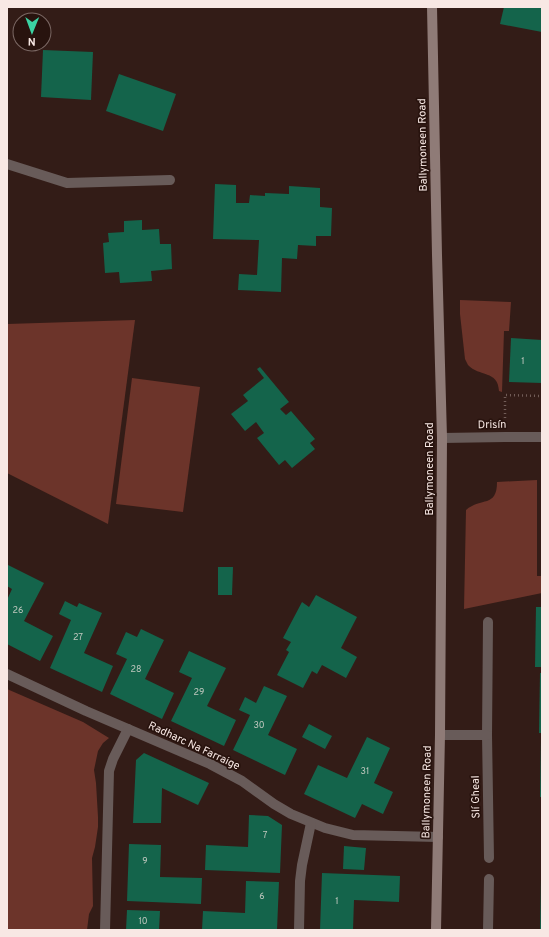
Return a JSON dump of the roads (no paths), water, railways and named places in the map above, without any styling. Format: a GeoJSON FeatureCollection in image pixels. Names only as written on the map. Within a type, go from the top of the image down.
{"type":"FeatureCollection","features":[{"type":"Feature","properties":{"kind":"street","name":"Ballymoneen Road"},"geometry":{"type":"LineString","coordinates":[[432,7],[436,247],[442,438],[440,735],[436,930]]}},
{"type":"Feature","properties":{"kind":"street"},"geometry":{"type":"LineString","coordinates":[[7,164],[67,183],[170,180]]}},
{"type":"Feature","properties":{"kind":"street","name":"Drisín"},"geometry":{"type":"LineString","coordinates":[[442,438],[542,437]]}},
{"type":"Feature","properties":{"kind":"street","name":"Slí Gheal"},"geometry":{"type":"LineString","coordinates":[[488,622],[487,735],[489,858]]}},
{"type":"Feature","properties":{"kind":"street","name":"Radharc Na Farraige"},"geometry":{"type":"LineString","coordinates":[[7,674],[74,706],[210,764],[242,781],[291,814],[311,823],[353,835],[438,836]]}},
{"type":"Feature","properties":{"kind":"street"},"geometry":{"type":"LineString","coordinates":[[105,930],[110,771],[128,729]]}},
{"type":"Feature","properties":{"kind":"street"},"geometry":{"type":"LineString","coordinates":[[440,735],[487,735]]}},
{"type":"Feature","properties":{"kind":"street"},"geometry":{"type":"LineString","coordinates":[[299,930],[300,881],[311,823]]}},
{"type":"Feature","properties":{"kind":"street"},"geometry":{"type":"LineString","coordinates":[[488,930],[489,879]]}}]}
